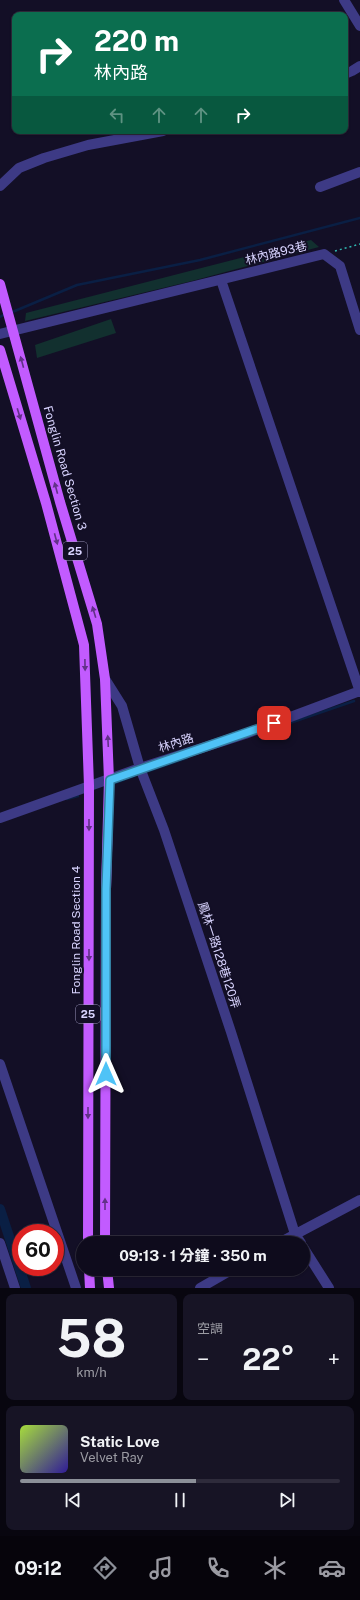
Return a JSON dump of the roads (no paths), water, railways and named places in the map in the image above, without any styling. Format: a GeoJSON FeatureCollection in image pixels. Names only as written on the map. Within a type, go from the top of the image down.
{"type":"FeatureCollection","features":[{"type":"Feature","properties":{"kind":"main road","name":"Fonglin Road Section 3"},"geometry":{"type":"LineString","coordinates":[[1,291],[13,328],[60,502],[97,624],[105,679],[110,780]]}},
{"type":"Feature","properties":{"kind":"main road","name":"25"},"geometry":{"type":"LineString","coordinates":[[0,350],[46,503],[84,645],[89,786]]}},
{"type":"Feature","properties":{"kind":"main road","name":"25"},"geometry":{"type":"LineString","coordinates":[[105,1236],[106,897],[110,780]]}},
{"type":"Feature","properties":{"kind":"main road","name":"Fonglin Road Section 4"},"geometry":{"type":"LineString","coordinates":[[88,1236],[89,786]]}},
{"type":"Feature","properties":{"kind":"main road"},"geometry":{"type":"LineString","coordinates":[[89,1276],[90,1288]]}},
{"type":"Feature","properties":{"kind":"main road"},"geometry":{"type":"LineString","coordinates":[[108,1276],[109,1288]]}},
{"type":"Feature","properties":{"kind":"street"},"geometry":{"type":"LineString","coordinates":[[344,0],[360,26]]}},
{"type":"Feature","properties":{"kind":"street"},"geometry":{"type":"LineString","coordinates":[[348,73],[360,66]]}},
{"type":"Feature","properties":{"kind":"street"},"geometry":{"type":"LineString","coordinates":[[0,186],[19,168],[44,158],[88,145],[147,134]]}},
{"type":"Feature","properties":{"kind":"street"},"geometry":{"type":"LineString","coordinates":[[320,187],[360,172]]}},
{"type":"Feature","properties":{"kind":"street","name":"林內路93巷"},"geometry":{"type":"LineString","coordinates":[[0,334],[13,328],[221,280],[324,254],[340,266],[360,330]]}},
{"type":"Feature","properties":{"kind":"street"},"geometry":{"type":"LineString","coordinates":[[221,280],[360,691]]}},
{"type":"Feature","properties":{"kind":"street","name":"鳳林一路128巷120弄"},"geometry":{"type":"LineString","coordinates":[[105,679],[122,706],[140,768],[164,830],[234,1039],[295,1234]]}},
{"type":"Feature","properties":{"kind":"street","name":"林內路"},"geometry":{"type":"LineString","coordinates":[[0,818],[110,780],[140,768],[245,734],[360,691]]}},
{"type":"Feature","properties":{"kind":"street"},"geometry":{"type":"LineString","coordinates":[[0,1064],[76,1288]]}},
{"type":"Feature","properties":{"kind":"street"},"geometry":{"type":"LineString","coordinates":[[291,1236],[360,1200]]}},
{"type":"Feature","properties":{"kind":"street"},"geometry":{"type":"LineString","coordinates":[[0,1243],[15,1288]]}},
{"type":"Feature","properties":{"kind":"street"},"geometry":{"type":"LineString","coordinates":[[310,1258],[329,1288]]}},
{"type":"Feature","properties":{"kind":"street"},"geometry":{"type":"LineString","coordinates":[[200,1288],[221,1276]]}},
{"type":"Feature","properties":{"kind":"waterway"},"geometry":{"type":"LineString","coordinates":[[10,313],[77,285],[200,260],[360,218]]}},
{"type":"Feature","properties":{"kind":"waterway"},"geometry":{"type":"LineString","coordinates":[[0,317],[5,314]]}},
{"type":"Feature","properties":{"kind":"waterway"},"geometry":{"type":"LineString","coordinates":[[287,724],[354,701]]}},
{"type":"Feature","properties":{"kind":"waterway"},"geometry":{"type":"LineString","coordinates":[[146,772],[187,758]]}},
{"type":"Feature","properties":{"kind":"waterway"},"geometry":{"type":"LineString","coordinates":[[115,783],[134,776]]}},
{"type":"Feature","properties":{"kind":"waterway"},"geometry":{"type":"LineString","coordinates":[[67,799],[78,796]]}},
{"type":"Feature","properties":{"kind":"waterway"},"geometry":{"type":"LineString","coordinates":[[0,1209],[26,1288]]}}]}
